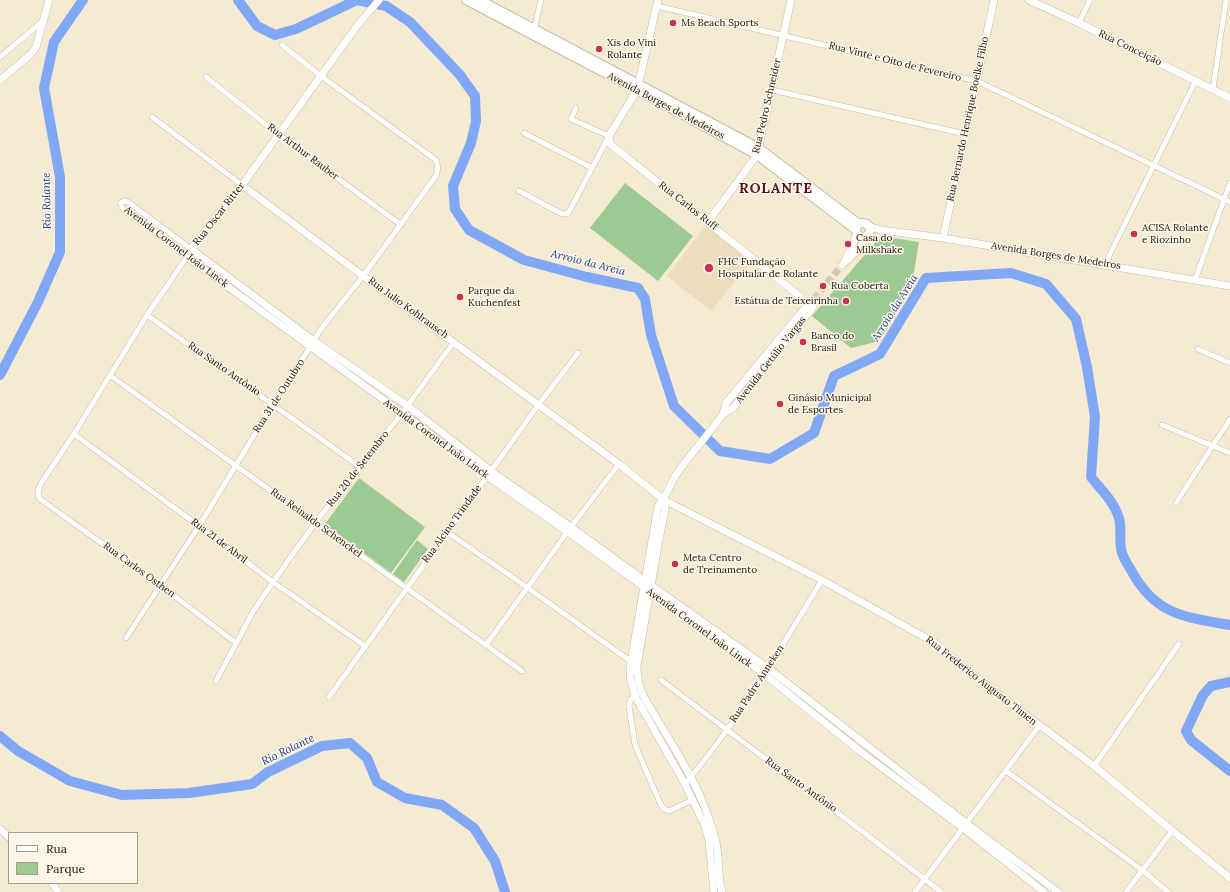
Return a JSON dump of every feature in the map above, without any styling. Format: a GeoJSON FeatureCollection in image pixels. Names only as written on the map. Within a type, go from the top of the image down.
{"type":"FeatureCollection","features":[{"type":"Feature","properties":{"kind":"main road"},"geometry":{"type":"LineString","coordinates":[[0,80],[36,47],[49,0]]}},
{"type":"Feature","properties":{"kind":"main road","name":"Rua Oscar Ritter"},"geometry":{"type":"LineString","coordinates":[[187,257],[279,135],[357,26],[379,0]]}},
{"type":"Feature","properties":{"kind":"main road","name":"Avenida Borges de Medeiros"},"geometry":{"type":"LineString","coordinates":[[466,0],[534,32]]}},
{"type":"Feature","properties":{"kind":"main road","name":"Avenida Borges de Medeiros"},"geometry":{"type":"LineString","coordinates":[[480,0],[534,32],[758,151],[861,232]]}},
{"type":"Feature","properties":{"kind":"main road","name":"Rua Pedro Schneider"},"geometry":{"type":"LineString","coordinates":[[708,222],[758,151],[791,0]]}},
{"type":"Feature","properties":{"kind":"main road","name":"Rua Bernardo Henrique Boelke Filho"},"geometry":{"type":"LineString","coordinates":[[943,238],[994,0]]}},
{"type":"Feature","properties":{"kind":"main road","name":"Rua Conceição"},"geometry":{"type":"LineString","coordinates":[[1029,0],[1196,80],[1230,98]]}},
{"type":"Feature","properties":{"kind":"main road"},"geometry":{"type":"LineString","coordinates":[[609,136],[638,87],[657,3]]}},
{"type":"Feature","properties":{"kind":"main road","name":"Rua Carlos Ruff"},"geometry":{"type":"LineString","coordinates":[[609,136],[610,144],[613,147],[812,303]]}},
{"type":"Feature","properties":{"kind":"main road","name":"Rua Julio Kohlrausch"},"geometry":{"type":"LineString","coordinates":[[242,185],[363,276],[539,404],[664,500]]}},
{"type":"Feature","properties":{"kind":"main road"},"geometry":{"type":"LineString","coordinates":[[843,264],[861,232],[864,223],[868,226],[881,230]]}},
{"type":"Feature","properties":{"kind":"main road"},"geometry":{"type":"LineString","coordinates":[[861,232],[881,230]]}},
{"type":"Feature","properties":{"kind":"main road","name":"Avenida Borges de Medeiros"},"geometry":{"type":"LineString","coordinates":[[881,230],[943,238],[1230,286]]}},
{"type":"Feature","properties":{"kind":"main road","name":"Avenida Coronel João Linck"},"geometry":{"type":"LineString","coordinates":[[192,249],[402,413],[766,671],[861,752],[964,825]]}},
{"type":"Feature","properties":{"kind":"main road","name":"Avenida Coronel João Linck"},"geometry":{"type":"LineString","coordinates":[[187,257],[312,344],[408,406],[489,474]]}},
{"type":"Feature","properties":{"kind":"main road","name":"Avenida Getúlio Vargas"},"geometry":{"type":"LineString","coordinates":[[639,695],[630,677],[634,664],[655,545],[658,506],[664,500],[671,483],[694,452],[723,414],[733,408],[762,366],[812,303]]}},
{"type":"Feature","properties":{"kind":"main road","name":"Rua Frederico Augusto Timen"},"geometry":{"type":"LineString","coordinates":[[664,500],[822,580],[935,642],[969,672],[1094,766],[1230,878]]}},
{"type":"Feature","properties":{"kind":"main road"},"geometry":{"type":"LineString","coordinates":[[639,695],[691,777],[715,838],[722,892]]}},
{"type":"Feature","properties":{"kind":"main road"},"geometry":{"type":"LineString","coordinates":[[639,695],[701,816],[709,841],[714,892]]}},
{"type":"Feature","properties":{"kind":"main road"},"geometry":{"type":"LineString","coordinates":[[964,825],[1044,892]]}},
{"type":"Feature","properties":{"kind":"main road"},"geometry":{"type":"LineString","coordinates":[[964,825],[1058,892]]}},
{"type":"Feature","properties":{"kind":"main road"},"geometry":{"type":"LineString","coordinates":[[0,829],[8,836]]}},
{"type":"Feature","properties":{"kind":"street"},"geometry":{"type":"LineString","coordinates":[[534,32],[541,0]]}},
{"type":"Feature","properties":{"kind":"street"},"geometry":{"type":"LineString","coordinates":[[1079,23],[1090,0]]}},
{"type":"Feature","properties":{"kind":"street"},"geometry":{"type":"LineString","coordinates":[[1212,89],[1226,0],[1230,2]]}},
{"type":"Feature","properties":{"kind":"street","name":"Rua Vinte e Oito de Fevereiro"},"geometry":{"type":"LineString","coordinates":[[657,3],[977,81],[1230,202]]}},
{"type":"Feature","properties":{"kind":"street"},"geometry":{"type":"LineString","coordinates":[[0,57],[44,20]]}},
{"type":"Feature","properties":{"kind":"street"},"geometry":{"type":"LineString","coordinates":[[282,45],[321,76]]}},
{"type":"Feature","properties":{"kind":"street","name":"Rua 31 de Outubro"},"geometry":{"type":"LineString","coordinates":[[126,638],[199,526],[235,465],[321,329],[363,276],[436,176],[438,168],[436,160],[321,76]]}},
{"type":"Feature","properties":{"kind":"street","name":"Rua Arthur Rauber"},"geometry":{"type":"LineString","coordinates":[[206,77],[279,135],[401,225]]}},
{"type":"Feature","properties":{"kind":"street"},"geometry":{"type":"LineString","coordinates":[[1105,264],[1196,80]]}},
{"type":"Feature","properties":{"kind":"street"},"geometry":{"type":"LineString","coordinates":[[772,90],[965,134]]}},
{"type":"Feature","properties":{"kind":"street"},"geometry":{"type":"LineString","coordinates":[[519,191],[562,214],[567,214],[569,212],[609,136],[571,119],[576,108]]}},
{"type":"Feature","properties":{"kind":"street","name":"Rua Julio Kohlrausch"},"geometry":{"type":"LineString","coordinates":[[152,118],[242,185]]}},
{"type":"Feature","properties":{"kind":"street"},"geometry":{"type":"LineString","coordinates":[[524,133],[592,168]]}},
{"type":"Feature","properties":{"kind":"street"},"geometry":{"type":"LineString","coordinates":[[1195,280],[1230,183]]}},
{"type":"Feature","properties":{"kind":"street","name":"Avenida Coronel João Linck"},"geometry":{"type":"LineString","coordinates":[[187,257],[123,208],[120,203],[124,201],[128,202],[192,249]]}},
{"type":"Feature","properties":{"kind":"street","name":"Rua Oscar Ritter"},"geometry":{"type":"LineString","coordinates":[[40,499],[38,494],[40,485],[74,434],[147,315],[187,257]]}},
{"type":"Feature","properties":{"kind":"street","name":"Rua Santo Antônio"},"geometry":{"type":"LineString","coordinates":[[147,315],[359,466]]}},
{"type":"Feature","properties":{"kind":"street","name":"Rua 20 de Setembro"},"geometry":{"type":"LineString","coordinates":[[216,681],[254,610],[273,582],[315,523],[408,406],[454,342]]}},
{"type":"Feature","properties":{"kind":"street"},"geometry":{"type":"LineString","coordinates":[[1198,349],[1230,363]]}},
{"type":"Feature","properties":{"kind":"street","name":"Rua Alcino Trindade"},"geometry":{"type":"LineString","coordinates":[[329,697],[539,404],[578,353]]}},
{"type":"Feature","properties":{"kind":"street","name":"Rua Reinaldo Schenckel"},"geometry":{"type":"LineString","coordinates":[[110,376],[522,671]]}},
{"type":"Feature","properties":{"kind":"street"},"geometry":{"type":"LineString","coordinates":[[1176,503],[1230,419]]}},
{"type":"Feature","properties":{"kind":"street"},"geometry":{"type":"LineString","coordinates":[[1162,425],[1230,454]]}},
{"type":"Feature","properties":{"kind":"street","name":"Rua 21 de Abril"},"geometry":{"type":"LineString","coordinates":[[74,434],[273,582],[365,646]]}},
{"type":"Feature","properties":{"kind":"street"},"geometry":{"type":"LineString","coordinates":[[486,645],[569,530],[619,464]]}},
{"type":"Feature","properties":{"kind":"street","name":"Rua Carlos Osthen"},"geometry":{"type":"LineString","coordinates":[[40,499],[160,585],[236,643]]}},
{"type":"Feature","properties":{"kind":"street"},"geometry":{"type":"LineString","coordinates":[[447,532],[634,664]]}},
{"type":"Feature","properties":{"kind":"street","name":"Rua Padre Anneken"},"geometry":{"type":"LineString","coordinates":[[685,784],[726,730],[766,671],[822,580]]}},
{"type":"Feature","properties":{"kind":"street"},"geometry":{"type":"LineString","coordinates":[[1094,766],[1179,644]]}},
{"type":"Feature","properties":{"kind":"street","name":"Rua Santo Antônio"},"geometry":{"type":"LineString","coordinates":[[661,680],[941,892]]}},
{"type":"Feature","properties":{"kind":"street"},"geometry":{"type":"LineString","coordinates":[[639,695],[631,699],[629,706],[635,745],[660,803],[665,810],[669,811],[692,800]]}},
{"type":"Feature","properties":{"kind":"street"},"geometry":{"type":"LineString","coordinates":[[915,892],[1039,726]]}},
{"type":"Feature","properties":{"kind":"street"},"geometry":{"type":"LineString","coordinates":[[1006,771],[1142,870],[1168,892]]}},
{"type":"Feature","properties":{"kind":"street"},"geometry":{"type":"LineString","coordinates":[[1126,892],[1172,831]]}},
{"type":"Feature","properties":{"kind":"shaded area","name":"FHC Fundação Hospitalar de Rolante"},"geometry":{"type":"Polygon","coordinates":[[[706,225],[752,261],[711,311],[667,276],[706,225]]]}},
{"type":"Feature","properties":{"kind":"green space"},"geometry":{"type":"Polygon","coordinates":[[[625,183],[693,236],[658,281],[590,228],[625,183]]]}},
{"type":"Feature","properties":{"kind":"green space"},"geometry":{"type":"Polygon","coordinates":[[[881,236],[919,242],[912,284],[880,341],[851,348],[812,316],[881,236]]]}},
{"type":"Feature","properties":{"kind":"green space"},"geometry":{"type":"Polygon","coordinates":[[[359,478],[425,527],[391,573],[325,524],[359,478]]]}},
{"type":"Feature","properties":{"kind":"green space"},"geometry":{"type":"Polygon","coordinates":[[[417,540],[428,549],[404,582],[393,574],[417,540]]]}},
{"type":"Feature","properties":{"kind":"waterway","name":"Rio Rolante"},"geometry":{"type":"LineString","coordinates":[[0,375],[38,302],[60,252],[60,177],[44,88],[54,42],[83,0]]}},
{"type":"Feature","properties":{"kind":"waterway","name":"Arroio da Areia"},"geometry":{"type":"LineString","coordinates":[[238,0],[257,26],[275,35],[296,29],[357,0]]}},
{"type":"Feature","properties":{"kind":"waterway","name":"Arroio da Areia"},"geometry":{"type":"LineString","coordinates":[[357,0],[386,6],[410,22],[460,75],[475,96],[476,121],[471,143],[453,186],[455,209],[469,230],[524,260],[587,277],[638,288],[645,299],[651,335],[674,406],[720,451],[770,459],[814,433],[834,376],[880,354],[926,278],[1011,273],[1046,284],[1076,319],[1087,367],[1095,417],[1091,477],[1116,510],[1120,523],[1121,549],[1125,560],[1140,585],[1161,605],[1185,616],[1230,625]]}},
{"type":"Feature","properties":{"kind":"waterway","name":"Arroio da Areia"},"geometry":{"type":"LineString","coordinates":[[1230,682],[1211,686],[1203,695],[1186,731],[1191,740],[1230,771]]}},
{"type":"Feature","properties":{"kind":"waterway","name":"Rio Rolante"},"geometry":{"type":"LineString","coordinates":[[0,736],[18,751],[70,781],[122,795],[189,793],[252,784],[268,772],[322,746],[350,743],[367,758],[377,782],[405,798],[442,805],[474,828],[495,861],[505,892]]}},
{"type":"Feature","properties":{"kind":"tunnel"},"geometry":{"type":"LineString","coordinates":[[814,299],[842,265]]}},
{"type":"Feature","properties":{"kind":"place","name":"Ms Beach Sports"},"geometry":{"type":"Point","coordinates":[673,23]}},
{"type":"Feature","properties":{"kind":"place","name":"Xis do Vini Rolante"},"geometry":{"type":"Point","coordinates":[599,49]}},
{"type":"Feature","properties":{"kind":"place","name":"ACISA Rolante e Riozinho"},"geometry":{"type":"Point","coordinates":[1134,234]}},
{"type":"Feature","properties":{"kind":"place","name":"Casa do Milkshake"},"geometry":{"type":"Point","coordinates":[848,244]}},
{"type":"Feature","properties":{"kind":"place","name":"FHC Fundação Hospitalar de Rolante"},"geometry":{"type":"Point","coordinates":[709,268]}},
{"type":"Feature","properties":{"kind":"place","name":"Rua Coberta"},"geometry":{"type":"Point","coordinates":[823,286]}},
{"type":"Feature","properties":{"kind":"place","name":"Parque da Kuchenfest"},"geometry":{"type":"Point","coordinates":[460,297]}},
{"type":"Feature","properties":{"kind":"place","name":"Estátua de Teixeirinha"},"geometry":{"type":"Point","coordinates":[846,301]}},
{"type":"Feature","properties":{"kind":"place","name":"Banco do Brasil"},"geometry":{"type":"Point","coordinates":[803,342]}},
{"type":"Feature","properties":{"kind":"place","name":"Ginásio Municipal de Esportes"},"geometry":{"type":"Point","coordinates":[780,404]}},
{"type":"Feature","properties":{"kind":"place","name":"Meta Centro de Treinamento"},"geometry":{"type":"Point","coordinates":[675,564]}},
{"type":"Feature","properties":{"kind":"district","name":"ROLANTE"},"geometry":{"type":"Point","coordinates":[776,189]}}]}
